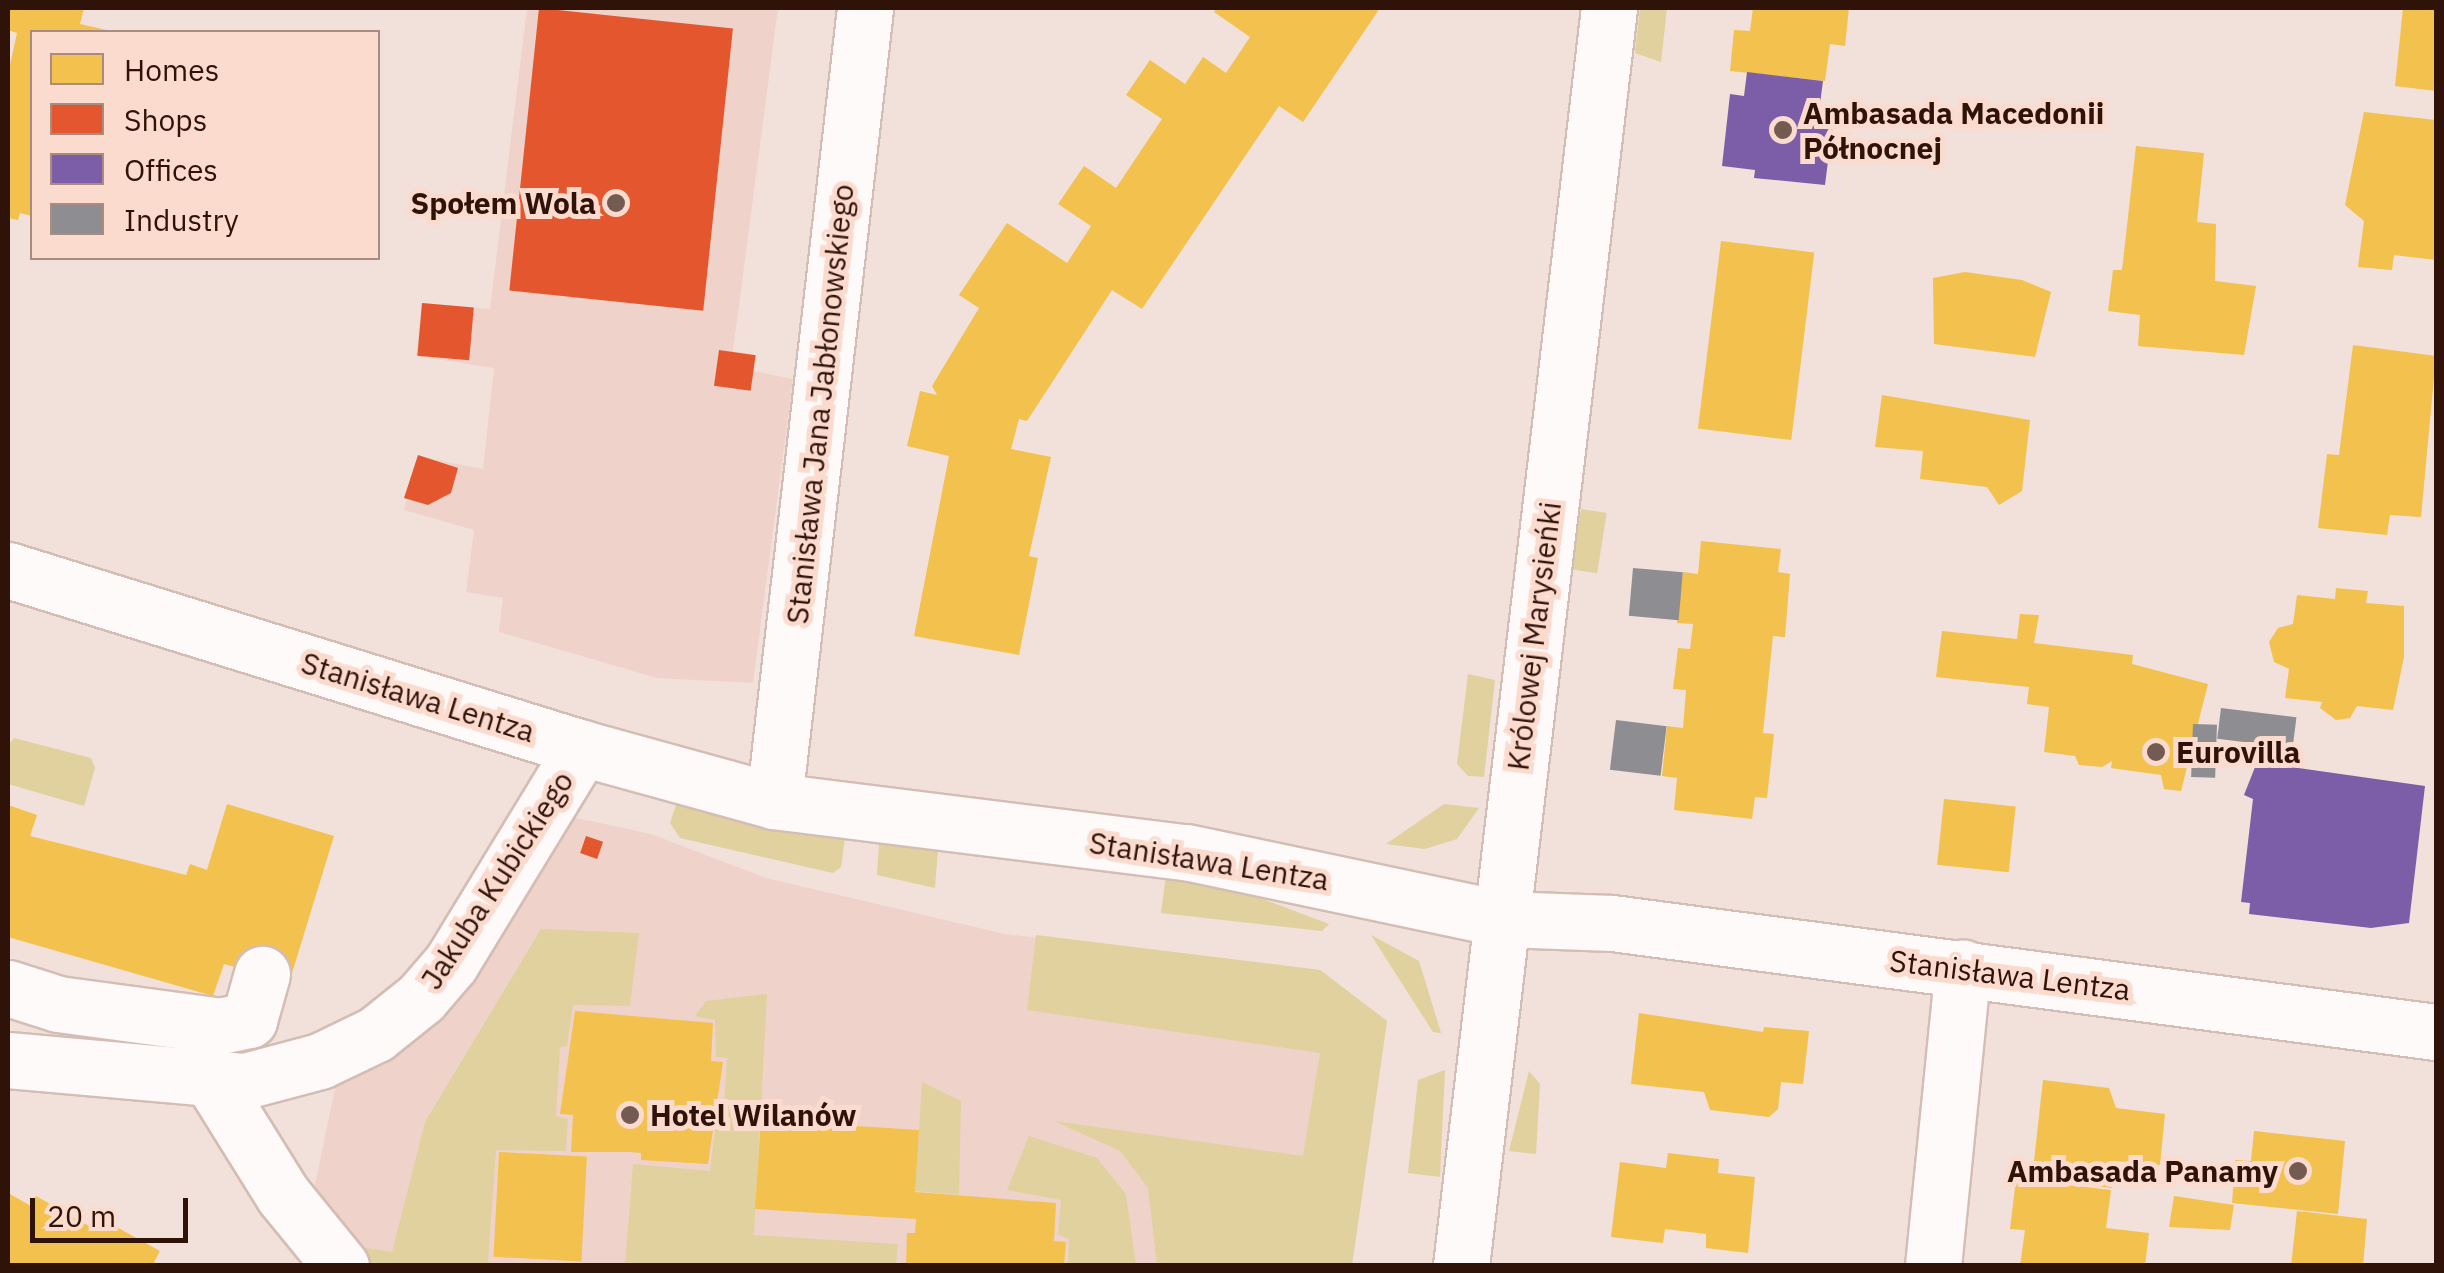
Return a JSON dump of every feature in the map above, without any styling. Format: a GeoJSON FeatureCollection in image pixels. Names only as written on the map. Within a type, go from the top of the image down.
{"type":"FeatureCollection","features":[{"type":"Feature","properties":{"kind":"street","name":"Stanisława Jana Jabłonowskiego"},"geometry":{"type":"LineString","coordinates":[[774,801],[866,8]]}},
{"type":"Feature","properties":{"kind":"street","name":"Królowej Marysieńki"},"geometry":{"type":"LineString","coordinates":[[1461,1266],[1609,8]]}},
{"type":"Feature","properties":{"kind":"street","name":"Stanisława Lentza"},"geometry":{"type":"LineString","coordinates":[[8,570],[582,748],[774,801],[1186,852],[1504,919],[1612,923],[2436,1032]]}},
{"type":"Feature","properties":{"kind":"street","name":"Jakuba Kubickiego"},"geometry":{"type":"LineString","coordinates":[[8,1060],[245,1082],[320,1061],[395,1022],[450,962],[582,748]]}},
{"type":"Feature","properties":{"kind":"street"},"geometry":{"type":"LineString","coordinates":[[1934,1266],[1963,968]]}},
{"type":"Feature","properties":{"kind":"street"},"geometry":{"type":"LineString","coordinates":[[8,988],[58,1004],[220,1026],[249,1020],[262,974]]}},
{"type":"Feature","properties":{"kind":"street"},"geometry":{"type":"LineString","coordinates":[[212,1081],[283,1195],[340,1266]]}},
{"type":"Feature","properties":{"kind":"shaded area"},"geometry":{"type":"Polygon","coordinates":[[[527,8],[778,8],[733,351],[756,355],[754,371],[793,379],[753,683],[657,678],[499,632],[503,598],[466,592],[474,530],[404,510],[418,456],[483,469],[494,368],[416,356],[422,303],[490,309],[527,8]]]}},
{"type":"Feature","properties":{"kind":"shaded area"},"geometry":{"type":"Polygon","coordinates":[[[1640,8],[1667,8],[1661,62],[1635,53],[1640,8]]]}},
{"type":"Feature","properties":{"kind":"shaded area"},"geometry":{"type":"Polygon","coordinates":[[[1581,509],[1607,513],[1597,573],[1571,569],[1581,509]]]}},
{"type":"Feature","properties":{"kind":"shaded area"},"geometry":{"type":"Polygon","coordinates":[[[1468,674],[1495,680],[1484,777],[1468,776],[1457,764],[1468,674]]]}},
{"type":"Feature","properties":{"kind":"shaded area"},"geometry":{"type":"Polygon","coordinates":[[[14,738],[91,758],[95,768],[84,806],[8,784],[8,745],[14,738]]]}},
{"type":"Feature","properties":{"kind":"shaded area"},"geometry":{"type":"Polygon","coordinates":[[[677,802],[845,838],[841,867],[833,873],[680,838],[670,823],[677,802]]]}},
{"type":"Feature","properties":{"kind":"shaded area"},"geometry":{"type":"Polygon","coordinates":[[[1444,804],[1479,808],[1457,839],[1425,849],[1386,844],[1444,804]]]}},
{"type":"Feature","properties":{"kind":"shaded area"},"geometry":{"type":"Polygon","coordinates":[[[544,811],[651,834],[766,878],[1005,934],[1320,970],[1387,1021],[1352,1265],[369,1265],[312,1199],[343,1050],[544,811]]]}},
{"type":"Feature","properties":{"kind":"shaded area"},"geometry":{"type":"Polygon","coordinates":[[[879,844],[938,849],[935,888],[877,875],[879,844]]]}},
{"type":"Feature","properties":{"kind":"shaded area"},"geometry":{"type":"Polygon","coordinates":[[[1166,875],[1223,884],[1329,924],[1322,931],[1161,913],[1166,875]]]}},
{"type":"Feature","properties":{"kind":"shaded area"},"geometry":{"type":"Polygon","coordinates":[[[541,929],[639,933],[630,1006],[573,1005],[567,1046],[560,1047],[556,1116],[568,1119],[566,1151],[496,1150],[488,1262],[513,1265],[369,1265],[353,1246],[392,1252],[425,1122],[541,929]]]}},
{"type":"Feature","properties":{"kind":"shaded area"},"geometry":{"type":"Polygon","coordinates":[[[1036,935],[1320,970],[1387,1021],[1352,1265],[1157,1265],[1148,1188],[1120,1151],[1054,1121],[1303,1156],[1320,1053],[1027,1010],[1036,935]]]}},
{"type":"Feature","properties":{"kind":"shaded area"},"geometry":{"type":"Polygon","coordinates":[[[1371,935],[1419,961],[1441,1033],[1433,1032],[1371,935]]]}},
{"type":"Feature","properties":{"kind":"shaded area"},"geometry":{"type":"Polygon","coordinates":[[[767,994],[754,1235],[898,1244],[896,1265],[625,1266],[633,1164],[710,1171],[715,1129],[723,1128],[727,1058],[716,1057],[715,1020],[695,1016],[706,1001],[767,994]]]}},
{"type":"Feature","properties":{"kind":"shaded area"},"geometry":{"type":"Polygon","coordinates":[[[1445,1070],[1440,1177],[1408,1173],[1418,1080],[1445,1070]]]}},
{"type":"Feature","properties":{"kind":"shaded area"},"geometry":{"type":"Polygon","coordinates":[[[1529,1071],[1540,1084],[1536,1154],[1509,1151],[1529,1071]]]}},
{"type":"Feature","properties":{"kind":"shaded area"},"geometry":{"type":"Polygon","coordinates":[[[922,1082],[961,1101],[959,1195],[915,1191],[922,1082]]]}},
{"type":"Feature","properties":{"kind":"shaded area"},"geometry":{"type":"Polygon","coordinates":[[[1029,1136],[1097,1158],[1126,1194],[1136,1265],[1068,1265],[1069,1239],[1058,1235],[1061,1200],[1007,1190],[1029,1136]]]}},
{"type":"Feature","properties":{"kind":"building: Homes"},"geometry":{"type":"Polygon","coordinates":[[[8,8],[84,8],[80,24],[107,30],[30,30],[30,216],[20,213],[18,220],[8,218],[8,74],[17,33],[8,30],[8,8]]]}},
{"type":"Feature","properties":{"kind":"building: Homes"},"geometry":{"type":"Polygon","coordinates":[[[1217,8],[1380,8],[1303,122],[1279,106],[1142,309],[1112,290],[1027,421],[1019,419],[1011,449],[1051,457],[1029,556],[1038,558],[1019,655],[914,636],[949,456],[907,446],[920,391],[937,395],[932,386],[979,308],[959,295],[1007,223],[1067,263],[1091,226],[1058,204],[1084,166],[1116,188],[1162,119],[1126,95],[1150,60],[1185,84],[1203,57],[1226,73],[1250,37],[1214,12],[1217,8]]]}},
{"type":"Feature","properties":{"kind":"building: Homes"},"geometry":{"type":"Polygon","coordinates":[[[1753,8],[1849,8],[1845,46],[1830,44],[1825,81],[1730,71],[1734,30],[1750,31],[1753,8]]]}},
{"type":"Feature","properties":{"kind":"building: Homes"},"geometry":{"type":"Polygon","coordinates":[[[2403,8],[2436,8],[2436,91],[2395,86],[2403,8]]]}},
{"type":"Feature","properties":{"kind":"building: Homes"},"geometry":{"type":"Polygon","coordinates":[[[2364,112],[2436,120],[2436,260],[2394,255],[2392,270],[2358,267],[2364,221],[2345,205],[2364,112]]]}},
{"type":"Feature","properties":{"kind":"building: Homes"},"geometry":{"type":"Polygon","coordinates":[[[2136,146],[2204,153],[2197,222],[2216,224],[2215,281],[2256,286],[2244,355],[2138,346],[2140,315],[2108,311],[2113,270],[2122,270],[2136,146]]]}},
{"type":"Feature","properties":{"kind":"building: Homes"},"geometry":{"type":"Polygon","coordinates":[[[1721,241],[1814,252],[1791,440],[1698,429],[1721,241]]]}},
{"type":"Feature","properties":{"kind":"building: Homes"},"geometry":{"type":"Polygon","coordinates":[[[1965,272],[2022,280],[2051,292],[2035,357],[1934,344],[1933,278],[1965,272]]]}},
{"type":"Feature","properties":{"kind":"building: Homes"},"geometry":{"type":"Polygon","coordinates":[[[2353,345],[2436,356],[2421,517],[2390,515],[2387,535],[2318,528],[2327,454],[2339,455],[2353,345]]]}},
{"type":"Feature","properties":{"kind":"building: Homes"},"geometry":{"type":"Polygon","coordinates":[[[1882,395],[2030,420],[2022,491],[1999,505],[1987,487],[1920,479],[1923,451],[1875,447],[1882,395]]]}},
{"type":"Feature","properties":{"kind":"building: Homes"},"geometry":{"type":"Polygon","coordinates":[[[1701,541],[1781,549],[1778,572],[1790,574],[1785,637],[1773,636],[1763,733],[1774,734],[1767,798],[1755,797],[1752,819],[1674,810],[1677,778],[1662,776],[1667,726],[1683,728],[1686,690],[1673,689],[1678,648],[1690,649],[1693,624],[1677,623],[1683,572],[1698,574],[1701,541]]]}},
{"type":"Feature","properties":{"kind":"building: Homes"},"geometry":{"type":"Polygon","coordinates":[[[2336,588],[2368,591],[2366,603],[2404,606],[2404,657],[2393,710],[2357,706],[2350,718],[2336,720],[2320,708],[2322,702],[2285,698],[2289,669],[2274,662],[2269,642],[2278,628],[2293,624],[2297,595],[2335,599],[2336,588]]]}},
{"type":"Feature","properties":{"kind":"building: Homes"},"geometry":{"type":"Polygon","coordinates":[[[2020,614],[2039,615],[2034,643],[2133,655],[2132,664],[2208,684],[2181,791],[2164,789],[2161,775],[2111,768],[2112,761],[2102,767],[2079,765],[2075,756],[2044,752],[2049,707],[2027,704],[2029,687],[1936,677],[1942,631],[2017,639],[2020,614]]]}},
{"type":"Feature","properties":{"kind":"building: Homes"},"geometry":{"type":"Polygon","coordinates":[[[1944,799],[2016,807],[2009,872],[1937,865],[1944,799]]]}},
{"type":"Feature","properties":{"kind":"building: Homes"},"geometry":{"type":"Polygon","coordinates":[[[227,804],[334,836],[289,983],[224,964],[213,996],[8,937],[8,805],[37,815],[30,836],[186,875],[190,864],[207,870],[227,804]]]}},
{"type":"Feature","properties":{"kind":"building: Homes"},"geometry":{"type":"Polygon","coordinates":[[[575,1011],[713,1023],[711,1061],[723,1062],[708,1164],[641,1160],[641,1153],[630,1152],[571,1152],[573,1115],[560,1114],[575,1011]]]}},
{"type":"Feature","properties":{"kind":"building: Homes"},"geometry":{"type":"Polygon","coordinates":[[[1639,1013],[1763,1032],[1764,1027],[1809,1031],[1803,1084],[1781,1082],[1778,1109],[1769,1117],[1710,1110],[1704,1092],[1631,1084],[1639,1013]]]}},
{"type":"Feature","properties":{"kind":"building: Homes"},"geometry":{"type":"Polygon","coordinates":[[[2043,1080],[2109,1088],[2116,1108],[2165,1114],[2160,1165],[2115,1161],[2112,1188],[2032,1179],[2043,1080]]]}},
{"type":"Feature","properties":{"kind":"building: Homes"},"geometry":{"type":"Polygon","coordinates":[[[761,1120],[919,1130],[915,1192],[1056,1203],[1054,1241],[1066,1242],[1064,1266],[906,1266],[907,1233],[915,1233],[916,1219],[755,1209],[761,1120]]]}},
{"type":"Feature","properties":{"kind":"building: Homes"},"geometry":{"type":"Polygon","coordinates":[[[2254,1131],[2345,1141],[2338,1214],[2232,1203],[2235,1160],[2251,1161],[2254,1131]]]}},
{"type":"Feature","properties":{"kind":"building: Homes"},"geometry":{"type":"Polygon","coordinates":[[[499,1152],[587,1157],[581,1261],[494,1257],[499,1152]]]}},
{"type":"Feature","properties":{"kind":"building: Homes"},"geometry":{"type":"Polygon","coordinates":[[[1668,1153],[1719,1159],[1718,1173],[1755,1177],[1748,1253],[1706,1248],[1706,1234],[1665,1229],[1663,1243],[1611,1237],[1620,1162],[1666,1168],[1668,1153]]]}},
{"type":"Feature","properties":{"kind":"building: Homes"},"geometry":{"type":"Polygon","coordinates":[[[2016,1179],[2111,1190],[2106,1228],[2149,1233],[2145,1266],[2020,1266],[2025,1230],[2010,1229],[2016,1179]]]}},
{"type":"Feature","properties":{"kind":"building: Homes"},"geometry":{"type":"Polygon","coordinates":[[[8,1193],[31,1206],[36,1196],[96,1230],[102,1219],[160,1251],[154,1262],[161,1266],[8,1266],[8,1193]]]}},
{"type":"Feature","properties":{"kind":"building: Homes"},"geometry":{"type":"Polygon","coordinates":[[[2174,1196],[2234,1205],[2230,1230],[2169,1227],[2174,1196]]]}},
{"type":"Feature","properties":{"kind":"building: Homes"},"geometry":{"type":"Polygon","coordinates":[[[2297,1211],[2367,1219],[2363,1266],[2291,1266],[2297,1211]]]}},
{"type":"Feature","properties":{"kind":"building: Shops"},"geometry":{"type":"Polygon","coordinates":[[[539,8],[733,28],[703,311],[509,290],[539,8]]]}},
{"type":"Feature","properties":{"kind":"building: Shops"},"geometry":{"type":"Polygon","coordinates":[[[422,303],[474,308],[469,360],[417,356],[422,303]]]}},
{"type":"Feature","properties":{"kind":"building: Shops"},"geometry":{"type":"Polygon","coordinates":[[[719,350],[756,355],[751,391],[714,386],[719,350]]]}},
{"type":"Feature","properties":{"kind":"building: Shops"},"geometry":{"type":"Polygon","coordinates":[[[418,455],[458,468],[451,493],[428,505],[404,498],[418,455]]]}},
{"type":"Feature","properties":{"kind":"building: Shops"},"geometry":{"type":"Polygon","coordinates":[[[586,836],[603,842],[597,859],[580,853],[586,836]]]}},
{"type":"Feature","properties":{"kind":"building: Offices"},"geometry":{"type":"Polygon","coordinates":[[[1747,72],[1823,81],[1820,104],[1835,106],[1825,185],[1754,178],[1755,170],[1722,166],[1730,94],[1744,96],[1747,72]]]}},
{"type":"Feature","properties":{"kind":"building: Offices"},"geometry":{"type":"Polygon","coordinates":[[[2257,762],[2425,786],[2409,923],[2371,928],[2249,914],[2250,903],[2241,902],[2253,799],[2244,795],[2257,762]]]}},
{"type":"Feature","properties":{"kind":"building: Industry"},"geometry":{"type":"Polygon","coordinates":[[[1633,568],[1683,572],[1679,620],[1629,616],[1633,568]]]}},
{"type":"Feature","properties":{"kind":"building: Industry"},"geometry":{"type":"Polygon","coordinates":[[[2221,708],[2296,717],[2293,748],[2217,739],[2221,708]]]}},
{"type":"Feature","properties":{"kind":"building: Industry"},"geometry":{"type":"Polygon","coordinates":[[[1616,720],[1667,726],[1661,776],[1610,770],[1616,720]]]}},
{"type":"Feature","properties":{"kind":"building: Industry"},"geometry":{"type":"Polygon","coordinates":[[[2193,724],[2217,725],[2215,778],[2191,777],[2193,724]]]}},
{"type":"Feature","properties":{"kind":"place","name":"Ambasada Macedonii Północnej"},"geometry":{"type":"Point","coordinates":[1783,130]}},
{"type":"Feature","properties":{"kind":"place","name":"Społem Wola"},"geometry":{"type":"Point","coordinates":[616,203]}},
{"type":"Feature","properties":{"kind":"place","name":"Eurovilla"},"geometry":{"type":"Point","coordinates":[2156,752]}},
{"type":"Feature","properties":{"kind":"place","name":"Hotel Wilanów"},"geometry":{"type":"Point","coordinates":[630,1115]}},
{"type":"Feature","properties":{"kind":"place","name":"Ambasada Panamy"},"geometry":{"type":"Point","coordinates":[2298,1171]}}]}
